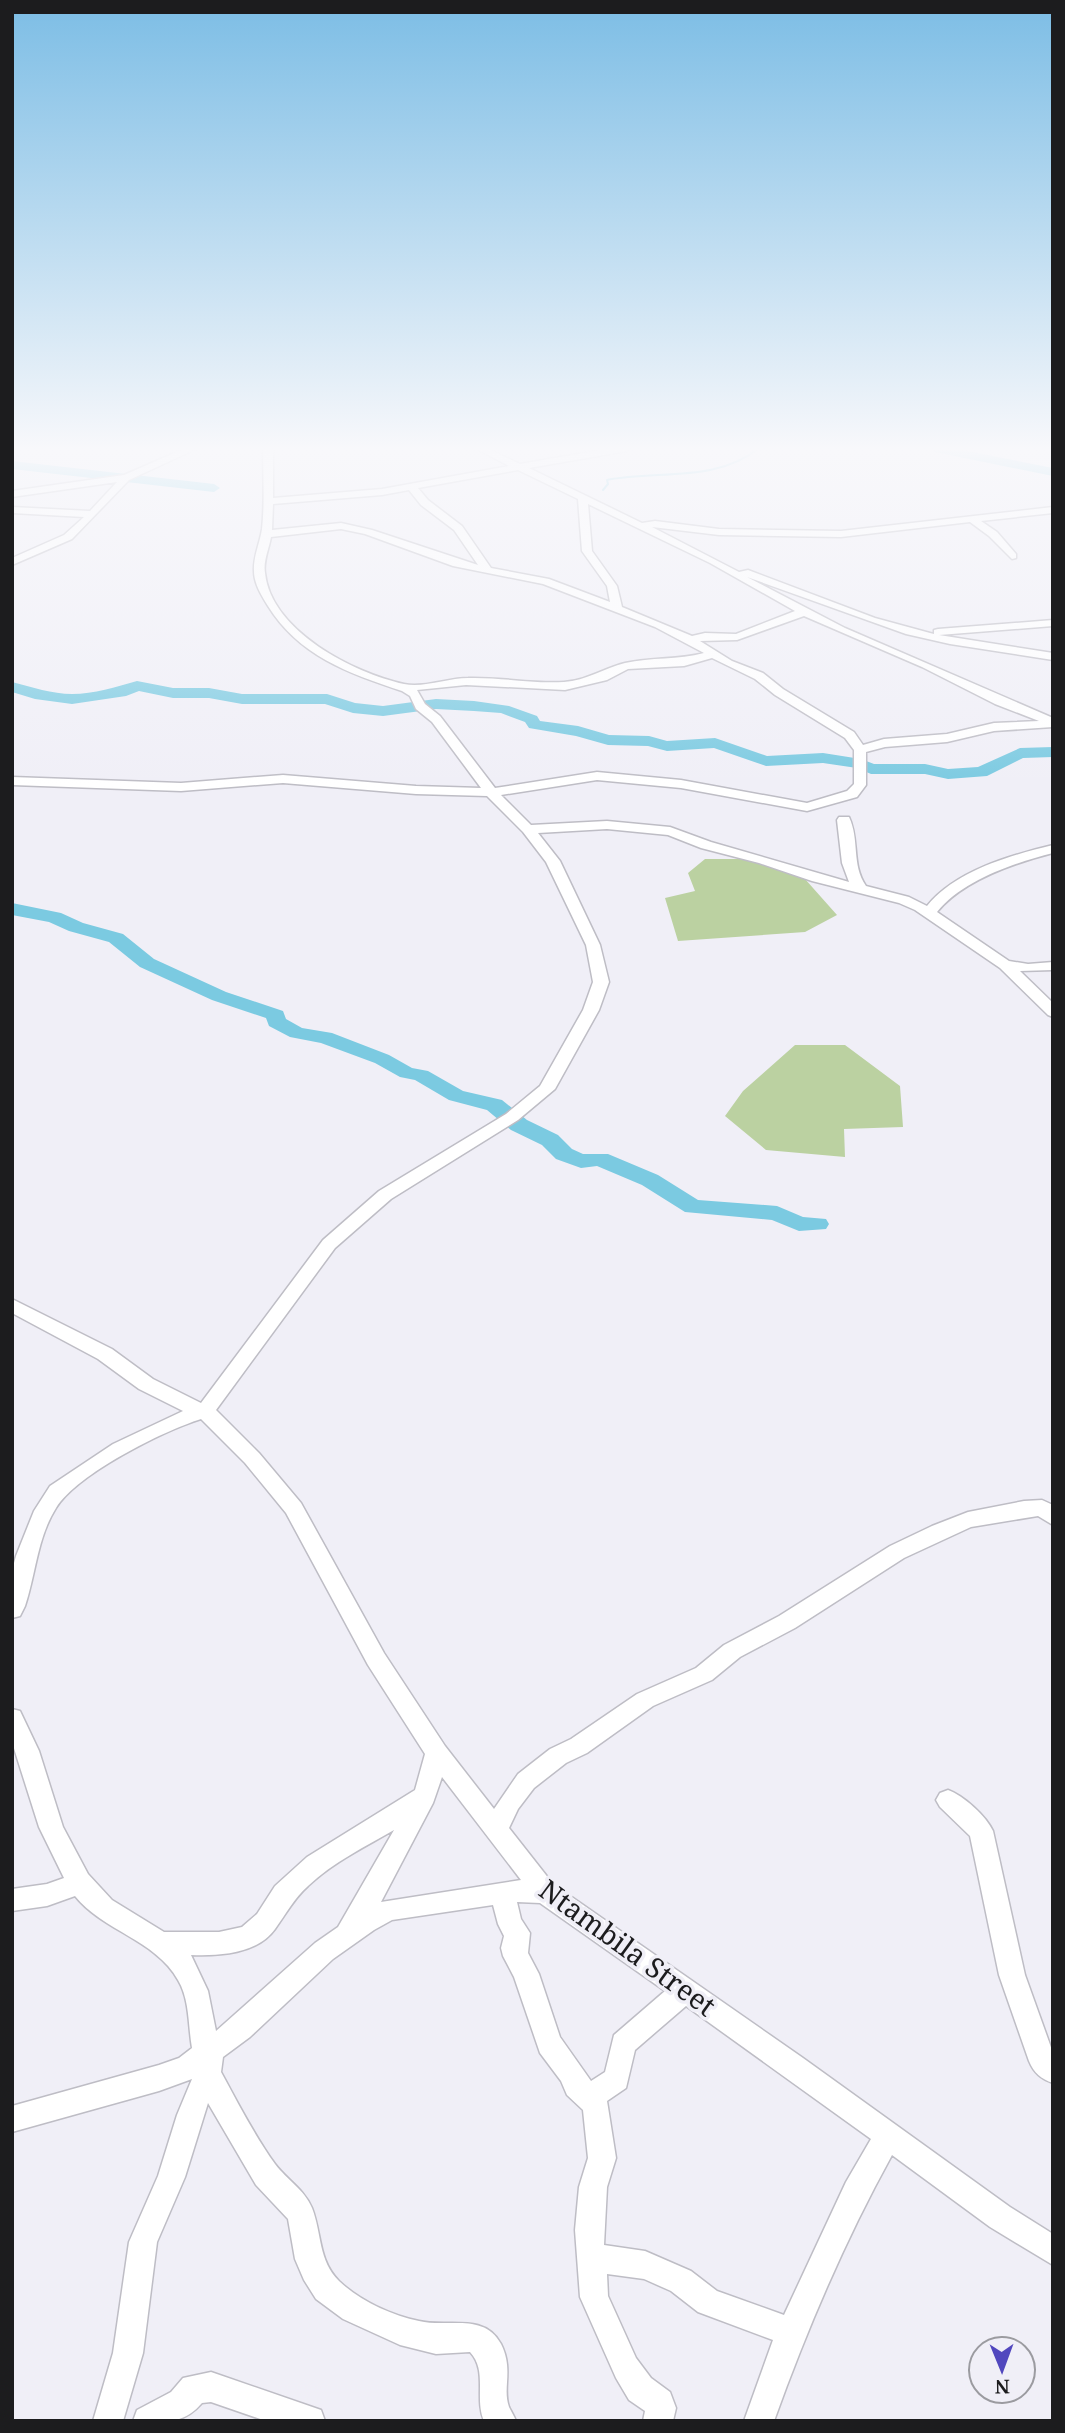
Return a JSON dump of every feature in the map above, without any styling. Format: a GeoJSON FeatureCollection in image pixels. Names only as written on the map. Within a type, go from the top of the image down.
{"type":"FeatureCollection","features":[{"type":"Feature","properties":{"kind":"street"},"geometry":{"type":"LineString","coordinates":[[12,1611],[18,1598],[17,1578],[43,1513],[50,1499],[61,1487],[147,1434],[185,1415],[205,1411],[329,1244],[345,1228],[406,1181],[530,1105],[555,1078],[598,995],[600,967],[593,945],[560,872],[528,829],[491,792],[436,719],[419,706],[415,694],[406,688],[331,662],[294,636],[269,600],[259,572],[261,562]]}},
{"type":"Feature","properties":{"kind":"street"},"geometry":{"type":"LineString","coordinates":[[450,562],[515,577],[545,581],[617,609],[691,640],[712,655],[759,676],[779,692],[850,735],[884,743]]}},
{"type":"Feature","properties":{"kind":"street"},"geometry":{"type":"LineString","coordinates":[[481,562],[486,569]]}},
{"type":"Feature","properties":{"kind":"street"},"geometry":{"type":"LineString","coordinates":[[595,562],[612,586],[617,609]]}},
{"type":"Feature","properties":{"kind":"street"},"geometry":{"type":"LineString","coordinates":[[714,562],[803,612],[1053,723]]}},
{"type":"Feature","properties":{"kind":"street"},"geometry":{"type":"LineString","coordinates":[[721,565],[792,587],[890,626],[923,635],[1053,657]]}},
{"type":"Feature","properties":{"kind":"street"},"geometry":{"type":"LineString","coordinates":[[691,640],[705,636],[737,637],[803,612]]}},
{"type":"Feature","properties":{"kind":"street"},"geometry":{"type":"LineString","coordinates":[[923,635],[1006,625],[1053,623]]}},
{"type":"Feature","properties":{"kind":"street"},"geometry":{"type":"LineString","coordinates":[[406,688],[466,681],[565,686],[603,677],[626,666],[684,662],[712,655]]}},
{"type":"Feature","properties":{"kind":"street"},"geometry":{"type":"LineString","coordinates":[[860,750],[884,743],[947,738],[994,727],[1053,723]]}},
{"type":"Feature","properties":{"kind":"street"},"geometry":{"type":"LineString","coordinates":[[807,807],[849,795],[860,785],[860,750],[850,735]]}},
{"type":"Feature","properties":{"kind":"street"},"geometry":{"type":"LineString","coordinates":[[12,781],[181,787],[283,779],[416,790],[491,792],[526,789],[571,778],[597,776],[681,785],[807,807],[844,820]]}},
{"type":"Feature","properties":{"kind":"street"},"geometry":{"type":"LineString","coordinates":[[849,795],[844,820],[849,841],[848,870],[860,888]]}},
{"type":"Feature","properties":{"kind":"street"},"geometry":{"type":"LineString","coordinates":[[528,829],[607,825],[661,829],[714,847],[904,900],[929,913],[1005,965],[1053,1012]]}},
{"type":"Feature","properties":{"kind":"street"},"geometry":{"type":"LineString","coordinates":[[929,913],[945,896],[983,874],[1013,860],[1053,849]]}},
{"type":"Feature","properties":{"kind":"street"},"geometry":{"type":"LineString","coordinates":[[1005,965],[1028,968],[1053,966]]}},
{"type":"Feature","properties":{"kind":"street"},"geometry":{"type":"LineString","coordinates":[[12,1305],[105,1354],[146,1384],[183,1404],[205,1411]]}},
{"type":"Feature","properties":{"kind":"street","name":"Ntambila Street"},"geometry":{"type":"LineString","coordinates":[[205,1411],[253,1458],[294,1508],[376,1659],[437,1753],[544,1892],[1000,2217],[1053,2251]]}},
{"type":"Feature","properties":{"kind":"street"},"geometry":{"type":"LineString","coordinates":[[497,1829],[509,1803],[526,1781],[558,1756],[579,1746],[645,1700],[704,1674],[732,1651],[787,1622],[897,1552],[968,1520],[1024,1508],[1042,1508],[1053,1517]]}},
{"type":"Feature","properties":{"kind":"street"},"geometry":{"type":"LineString","coordinates":[[12,1718],[27,1749],[53,1833],[80,1883],[121,1921],[161,1943],[189,1973],[198,2004],[209,2064],[258,2163],[274,2185],[288,2196],[299,2211],[316,2277],[331,2295],[365,2315],[408,2332],[436,2339],[478,2339],[492,2353],[495,2371],[493,2399],[497,2417],[501,2421]]}},
{"type":"Feature","properties":{"kind":"street"},"geometry":{"type":"LineString","coordinates":[[345,1936],[372,1894],[425,1796],[437,1753]]}},
{"type":"Feature","properties":{"kind":"street"},"geometry":{"type":"LineString","coordinates":[[161,1943],[235,1941],[250,1936],[261,1928],[284,1894],[314,1865],[361,1834],[401,1815],[425,1796]]}},
{"type":"Feature","properties":{"kind":"street"},"geometry":{"type":"LineString","coordinates":[[948,1800],[981,1831],[1012,1975],[1042,2061],[1053,2071]]}},
{"type":"Feature","properties":{"kind":"street"},"geometry":{"type":"LineString","coordinates":[[12,1900],[47,1895],[80,1883]]}},
{"type":"Feature","properties":{"kind":"street"},"geometry":{"type":"LineString","coordinates":[[113,2420],[137,2301],[136,2275],[143,2242],[171,2177],[209,2064],[324,1951],[388,1910],[503,1893],[544,1892]]}},
{"type":"Feature","properties":{"kind":"street"},"geometry":{"type":"LineString","coordinates":[[503,1893],[510,1924],[517,1933],[514,1948],[516,1956],[526,1974],[549,2044],[571,2073],[576,2086],[590,2097],[596,2108],[602,2158],[593,2188],[589,2230],[594,2297],[599,2313],[634,2381],[659,2403],[661,2408],[658,2421]]}},
{"type":"Feature","properties":{"kind":"street"},"geometry":{"type":"LineString","coordinates":[[590,2097],[617,2079],[623,2044],[685,1990]]}},
{"type":"Feature","properties":{"kind":"street"},"geometry":{"type":"LineString","coordinates":[[12,2119],[209,2064]]}},
{"type":"Feature","properties":{"kind":"street"},"geometry":{"type":"LineString","coordinates":[[759,2421],[791,2332],[856,2192],[888,2135]]}},
{"type":"Feature","properties":{"kind":"street"},"geometry":{"type":"LineString","coordinates":[[590,2257],[645,2265],[681,2281],[709,2302],[791,2332]]}},
{"type":"Feature","properties":{"kind":"street"},"geometry":{"type":"LineString","coordinates":[[148,2421],[182,2403],[194,2389],[211,2388],[301,2419]]}},
{"type":"Feature","properties":{"kind":"green space"},"geometry":{"type":"Polygon","coordinates":[[[705,859],[758,859],[805,879],[837,915],[805,932],[678,941],[665,898],[695,891],[688,873],[705,859]]]}},
{"type":"Feature","properties":{"kind":"green space"},"geometry":{"type":"Polygon","coordinates":[[[795,1045],[845,1045],[900,1086],[903,1127],[844,1129],[845,1157],[766,1150],[725,1116],[743,1091],[795,1045]]]}},
{"type":"Feature","properties":{"kind":"waterway"},"geometry":{"type":"LineString","coordinates":[[12,687],[35,694],[72,699],[126,691],[137,686],[173,693],[209,693],[242,699],[327,699],[353,708],[383,711],[436,704],[474,706],[503,709],[531,719],[535,725],[578,731],[608,740],[649,741],[667,746],[715,743],[766,761],[823,758],[861,764],[871,769],[925,769],[948,774],[981,772],[1020,753],[1053,752]]}},
{"type":"Feature","properties":{"kind":"waterway"},"geometry":{"type":"LineString","coordinates":[[12,909],[54,917],[76,927],[116,938],[147,963],[219,996],[276,1015],[276,1022],[297,1033],[325,1037],[382,1059],[407,1073],[421,1075],[456,1096],[494,1105],[519,1125],[550,1140],[564,1154],[581,1161],[600,1159],[650,1180],[693,1207],[777,1213],[799,1224],[818,1224]]}}]}
